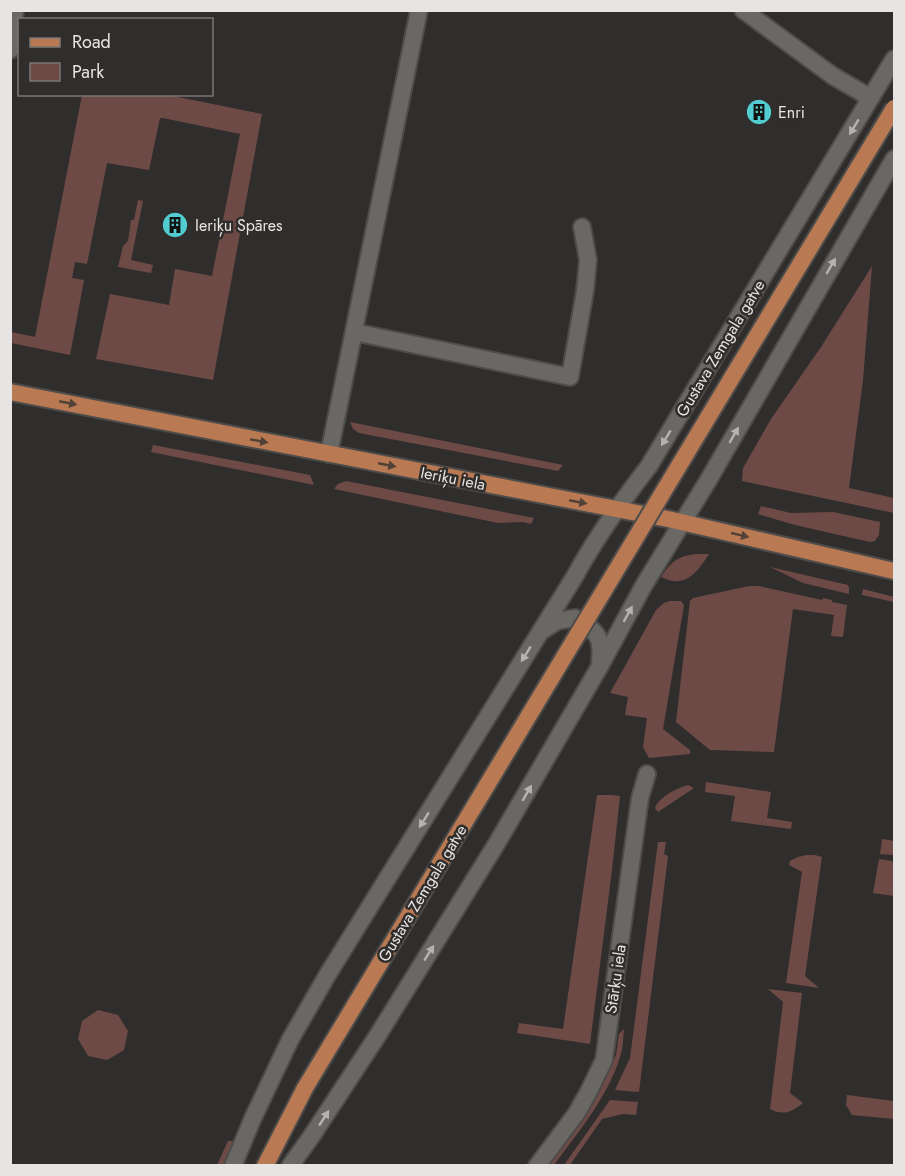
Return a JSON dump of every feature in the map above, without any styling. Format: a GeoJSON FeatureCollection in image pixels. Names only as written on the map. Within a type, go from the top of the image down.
{"type":"FeatureCollection","features":[{"type":"Feature","properties":{"kind":"main road","name":"Gustava Zemgala gatve"},"geometry":{"type":"LineString","coordinates":[[265,1166],[304,1088],[894,108]]}},
{"type":"Feature","properties":{"kind":"main road","name":"Ieriķu iela"},"geometry":{"type":"LineString","coordinates":[[10,392],[683,522],[894,571]]}},
{"type":"Feature","properties":{"kind":"street"},"geometry":{"type":"LineString","coordinates":[[10,50],[15,10]]}},
{"type":"Feature","properties":{"kind":"street"},"geometry":{"type":"LineString","coordinates":[[329,454],[419,10]]}},
{"type":"Feature","properties":{"kind":"street"},"geometry":{"type":"LineString","coordinates":[[743,10],[832,76],[871,98]]}},
{"type":"Feature","properties":{"kind":"street","name":"Gustava Zemgala gatve"},"geometry":{"type":"LineString","coordinates":[[233,1166],[290,1040],[328,974],[616,509],[649,466],[894,59]]}},
{"type":"Feature","properties":{"kind":"street"},"geometry":{"type":"LineString","coordinates":[[290,1166],[378,1035],[491,854],[644,585],[894,159]]}},
{"type":"Feature","properties":{"kind":"street"},"geometry":{"type":"LineString","coordinates":[[354,332],[570,377],[588,261],[582,227]]}},
{"type":"Feature","properties":{"kind":"street"},"geometry":{"type":"LineString","coordinates":[[539,633],[557,621],[575,618],[594,630],[602,647],[600,666]]}},
{"type":"Feature","properties":{"kind":"street","name":"Stārķu iela"},"geometry":{"type":"LineString","coordinates":[[537,1166],[576,1114],[604,1060],[640,798],[647,774]]}},
{"type":"Feature","properties":{"kind":"green space"},"geometry":{"type":"Polygon","coordinates":[[[82,96],[173,96],[262,114],[213,380],[96,359],[110,294],[169,305],[175,269],[212,276],[240,134],[160,118],[149,170],[107,163],[87,264],[75,262],[72,278],[84,280],[70,355],[11,343],[11,332],[35,337],[82,96]]]}},
{"type":"Feature","properties":{"kind":"green space"},"geometry":{"type":"Polygon","coordinates":[[[138,200],[143,201],[131,260],[153,265],[151,273],[118,267],[123,246],[128,241],[131,220],[134,220],[138,200]]]}},
{"type":"Feature","properties":{"kind":"green space"},"geometry":{"type":"Polygon","coordinates":[[[872,266],[863,380],[849,488],[894,498],[894,513],[742,481],[743,468],[771,419],[821,347],[872,266]]]}},
{"type":"Feature","properties":{"kind":"green space"},"geometry":{"type":"Polygon","coordinates":[[[350,422],[563,465],[558,471],[359,433],[353,429],[350,422]]]}},
{"type":"Feature","properties":{"kind":"green space"},"geometry":{"type":"Polygon","coordinates":[[[153,445],[310,475],[314,485],[151,452],[153,445]]]}},
{"type":"Feature","properties":{"kind":"green space"},"geometry":{"type":"Polygon","coordinates":[[[346,481],[534,518],[531,524],[498,523],[334,489],[338,484],[346,481]]]}},
{"type":"Feature","properties":{"kind":"green space"},"geometry":{"type":"Polygon","coordinates":[[[761,506],[791,513],[833,512],[880,522],[879,535],[875,541],[870,542],[795,525],[758,514],[761,506]]]}},
{"type":"Feature","properties":{"kind":"green space"},"geometry":{"type":"Polygon","coordinates":[[[696,554],[709,554],[690,577],[677,581],[661,577],[675,561],[696,554]]]}},
{"type":"Feature","properties":{"kind":"green space"},"geometry":{"type":"Polygon","coordinates":[[[770,567],[848,585],[849,594],[803,583],[770,567]]]}},
{"type":"Feature","properties":{"kind":"green space"},"geometry":{"type":"Polygon","coordinates":[[[759,586],[822,600],[823,598],[847,605],[843,637],[831,636],[834,615],[793,609],[774,752],[710,750],[676,722],[690,601],[693,598],[759,586]]]}},
{"type":"Feature","properties":{"kind":"green space"},"geometry":{"type":"Polygon","coordinates":[[[863,589],[894,597],[894,602],[862,595],[863,589]]]}},
{"type":"Feature","properties":{"kind":"green space"},"geometry":{"type":"Polygon","coordinates":[[[670,601],[681,601],[684,605],[663,729],[690,750],[690,754],[649,758],[643,747],[647,718],[625,715],[628,697],[610,693],[656,610],[670,601]]]}},
{"type":"Feature","properties":{"kind":"green space"},"geometry":{"type":"Polygon","coordinates":[[[706,782],[771,792],[767,818],[792,822],[791,829],[731,821],[735,796],[705,792],[706,782]]]}},
{"type":"Feature","properties":{"kind":"green space"},"geometry":{"type":"Polygon","coordinates":[[[688,785],[694,788],[658,812],[655,808],[660,800],[688,785]]]}},
{"type":"Feature","properties":{"kind":"green space"},"geometry":{"type":"Polygon","coordinates":[[[597,795],[620,796],[590,1044],[517,1033],[519,1023],[563,1029],[597,795]]]}},
{"type":"Feature","properties":{"kind":"green space"},"geometry":{"type":"Polygon","coordinates":[[[882,839],[894,841],[894,855],[880,854],[882,839]]]}},
{"type":"Feature","properties":{"kind":"green space"},"geometry":{"type":"Polygon","coordinates":[[[658,842],[666,842],[664,854],[668,856],[639,1092],[615,1090],[630,1058],[658,842]]]}},
{"type":"Feature","properties":{"kind":"green space"},"geometry":{"type":"Polygon","coordinates":[[[807,855],[822,857],[805,976],[819,988],[786,983],[802,872],[789,865],[790,861],[807,855]]]}},
{"type":"Feature","properties":{"kind":"green space"},"geometry":{"type":"Polygon","coordinates":[[[879,859],[892,861],[894,864],[894,896],[873,893],[879,859]]]}},
{"type":"Feature","properties":{"kind":"green space"},"geometry":{"type":"Polygon","coordinates":[[[768,989],[802,993],[790,1093],[803,1103],[787,1112],[770,1109],[783,1002],[768,989]]]}},
{"type":"Feature","properties":{"kind":"green space"},"geometry":{"type":"Polygon","coordinates":[[[98,1010],[118,1015],[128,1031],[124,1050],[107,1060],[88,1056],[78,1039],[82,1021],[98,1010]]]}},
{"type":"Feature","properties":{"kind":"green space"},"geometry":{"type":"Polygon","coordinates":[[[624,1029],[621,1054],[608,1086],[592,1114],[573,1140],[554,1165],[549,1166],[601,1089],[616,1055],[619,1034],[624,1029]]]}},
{"type":"Feature","properties":{"kind":"green space"},"geometry":{"type":"Polygon","coordinates":[[[847,1095],[894,1101],[894,1119],[852,1115],[846,1105],[847,1095]]]}},
{"type":"Feature","properties":{"kind":"green space"},"geometry":{"type":"Polygon","coordinates":[[[610,1100],[638,1102],[636,1115],[623,1114],[602,1119],[570,1165],[564,1165],[610,1100]]]}},
{"type":"Feature","properties":{"kind":"green space"},"geometry":{"type":"Polygon","coordinates":[[[228,1141],[234,1141],[224,1165],[217,1165],[228,1141]]]}},
{"type":"Feature","properties":{"kind":"place","name":"Enri"},"geometry":{"type":"Point","coordinates":[759,112]}},
{"type":"Feature","properties":{"kind":"place","name":"Ieriķu Spāres"},"geometry":{"type":"Point","coordinates":[175,225]}}]}
